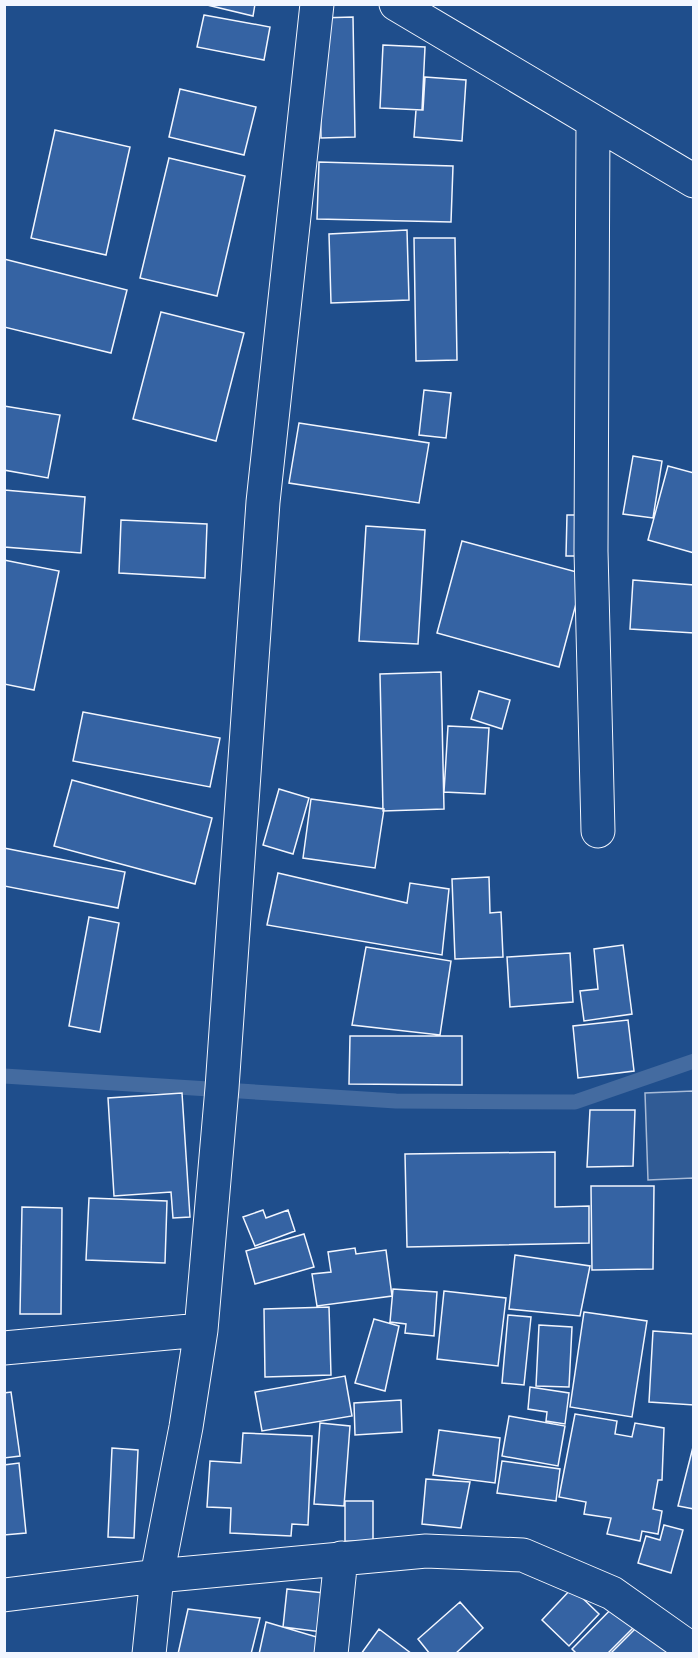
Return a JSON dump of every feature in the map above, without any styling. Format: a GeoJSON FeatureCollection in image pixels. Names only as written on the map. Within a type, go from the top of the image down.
{"type":"FeatureCollection","features":[{"type":"Feature","properties":{"kind":"street"},"geometry":{"type":"LineString","coordinates":[[150,1653],[157,1576],[186,1427],[201,1330],[225,1053],[263,502],[317,4]]}},
{"type":"Feature","properties":{"kind":"street"},"geometry":{"type":"LineString","coordinates":[[396,4],[693,181]]}},
{"type":"Feature","properties":{"kind":"street"},"geometry":{"type":"LineString","coordinates":[[593,122],[591,551],[598,831]]}},
{"type":"Feature","properties":{"kind":"street"},"geometry":{"type":"LineString","coordinates":[[4,1348],[201,1330]]}},
{"type":"Feature","properties":{"kind":"street"},"geometry":{"type":"LineString","coordinates":[[4,1595],[157,1576],[426,1551],[523,1555],[612,1593],[693,1651]]}},
{"type":"Feature","properties":{"kind":"street"},"geometry":{"type":"LineString","coordinates":[[332,1653],[340,1558]]}},
{"type":"Feature","properties":{"kind":"shaded area"},"geometry":{"type":"Polygon","coordinates":[[[693,1091],[693,1178],[648,1180],[645,1093],[693,1091]]]}},
{"type":"Feature","properties":{"kind":"building"},"geometry":{"type":"Polygon","coordinates":[[[203,4],[255,4],[253,16],[203,4]]]}},
{"type":"Feature","properties":{"kind":"building"},"geometry":{"type":"Polygon","coordinates":[[[204,15],[270,27],[264,60],[197,47],[204,15]]]}},
{"type":"Feature","properties":{"kind":"building"},"geometry":{"type":"Polygon","coordinates":[[[353,17],[355,137],[321,138],[319,18],[353,17]]]}},
{"type":"Feature","properties":{"kind":"building"},"geometry":{"type":"Polygon","coordinates":[[[383,45],[425,47],[422,110],[380,108],[383,45]]]}},
{"type":"Feature","properties":{"kind":"building"},"geometry":{"type":"Polygon","coordinates":[[[425,77],[466,80],[462,141],[414,137],[416,110],[423,110],[425,77]]]}},
{"type":"Feature","properties":{"kind":"building"},"geometry":{"type":"Polygon","coordinates":[[[180,89],[256,107],[244,155],[169,137],[180,89]]]}},
{"type":"Feature","properties":{"kind":"building"},"geometry":{"type":"Polygon","coordinates":[[[55,130],[130,147],[106,255],[31,238],[55,130]]]}},
{"type":"Feature","properties":{"kind":"building"},"geometry":{"type":"Polygon","coordinates":[[[169,158],[245,176],[217,296],[140,278],[169,158]]]}},
{"type":"Feature","properties":{"kind":"building"},"geometry":{"type":"Polygon","coordinates":[[[319,162],[453,166],[451,222],[317,219],[319,162]]]}},
{"type":"Feature","properties":{"kind":"building"},"geometry":{"type":"Polygon","coordinates":[[[407,230],[409,300],[331,303],[329,234],[407,230]]]}},
{"type":"Feature","properties":{"kind":"building"},"geometry":{"type":"Polygon","coordinates":[[[414,238],[455,238],[457,360],[416,361],[414,238]]]}},
{"type":"Feature","properties":{"kind":"building"},"geometry":{"type":"Polygon","coordinates":[[[4,259],[127,290],[111,353],[4,327],[4,259]]]}},
{"type":"Feature","properties":{"kind":"building"},"geometry":{"type":"Polygon","coordinates":[[[161,312],[244,333],[216,441],[133,419],[161,312]]]}},
{"type":"Feature","properties":{"kind":"building"},"geometry":{"type":"Polygon","coordinates":[[[424,390],[451,393],[446,438],[419,435],[424,390]]]}},
{"type":"Feature","properties":{"kind":"building"},"geometry":{"type":"Polygon","coordinates":[[[4,406],[60,415],[48,478],[4,470],[4,406]]]}},
{"type":"Feature","properties":{"kind":"building"},"geometry":{"type":"Polygon","coordinates":[[[299,423],[429,443],[419,503],[289,483],[299,423]]]}},
{"type":"Feature","properties":{"kind":"building"},"geometry":{"type":"Polygon","coordinates":[[[633,456],[662,461],[653,518],[623,514],[633,456]]]}},
{"type":"Feature","properties":{"kind":"building"},"geometry":{"type":"Polygon","coordinates":[[[668,466],[694,473],[694,553],[648,540],[668,466]]]}},
{"type":"Feature","properties":{"kind":"building"},"geometry":{"type":"Polygon","coordinates":[[[4,490],[85,497],[81,553],[4,547],[4,490]]]}},
{"type":"Feature","properties":{"kind":"building"},"geometry":{"type":"Polygon","coordinates":[[[567,515],[586,515],[586,556],[566,556],[567,515]]]}},
{"type":"Feature","properties":{"kind":"building"},"geometry":{"type":"Polygon","coordinates":[[[121,520],[207,524],[205,578],[119,573],[121,520]]]}},
{"type":"Feature","properties":{"kind":"building"},"geometry":{"type":"Polygon","coordinates":[[[366,526],[425,530],[418,644],[359,641],[366,526]]]}},
{"type":"Feature","properties":{"kind":"building"},"geometry":{"type":"Polygon","coordinates":[[[462,541],[584,574],[559,667],[437,633],[462,541]]]}},
{"type":"Feature","properties":{"kind":"building"},"geometry":{"type":"Polygon","coordinates":[[[4,560],[59,571],[34,690],[4,684],[4,560]]]}},
{"type":"Feature","properties":{"kind":"building"},"geometry":{"type":"Polygon","coordinates":[[[633,580],[694,585],[694,633],[630,629],[633,580]]]}},
{"type":"Feature","properties":{"kind":"building"},"geometry":{"type":"Polygon","coordinates":[[[441,672],[444,809],[383,811],[380,674],[441,672]]]}},
{"type":"Feature","properties":{"kind":"building"},"geometry":{"type":"Polygon","coordinates":[[[479,691],[510,700],[502,729],[471,719],[479,691]]]}},
{"type":"Feature","properties":{"kind":"building"},"geometry":{"type":"Polygon","coordinates":[[[83,712],[220,738],[210,787],[73,761],[83,712]]]}},
{"type":"Feature","properties":{"kind":"building"},"geometry":{"type":"Polygon","coordinates":[[[448,726],[489,728],[485,794],[444,792],[448,726]]]}},
{"type":"Feature","properties":{"kind":"building"},"geometry":{"type":"Polygon","coordinates":[[[72,780],[212,818],[195,884],[54,846],[72,780]]]}},
{"type":"Feature","properties":{"kind":"building"},"geometry":{"type":"Polygon","coordinates":[[[279,789],[309,798],[293,854],[263,845],[279,789]]]}},
{"type":"Feature","properties":{"kind":"building"},"geometry":{"type":"Polygon","coordinates":[[[311,799],[384,809],[375,868],[303,858],[311,799]]]}},
{"type":"Feature","properties":{"kind":"building"},"geometry":{"type":"Polygon","coordinates":[[[4,848],[125,872],[118,908],[4,886],[4,848]]]}},
{"type":"Feature","properties":{"kind":"building"},"geometry":{"type":"Polygon","coordinates":[[[278,873],[407,903],[410,883],[449,889],[442,955],[267,925],[278,873]]]}},
{"type":"Feature","properties":{"kind":"building"},"geometry":{"type":"Polygon","coordinates":[[[489,877],[490,913],[501,912],[503,957],[455,959],[452,879],[489,877]]]}},
{"type":"Feature","properties":{"kind":"building"},"geometry":{"type":"Polygon","coordinates":[[[89,917],[119,923],[100,1032],[69,1026],[89,917]]]}},
{"type":"Feature","properties":{"kind":"building"},"geometry":{"type":"Polygon","coordinates":[[[623,945],[632,1014],[584,1021],[580,991],[598,989],[594,949],[623,945]]]}},
{"type":"Feature","properties":{"kind":"building"},"geometry":{"type":"Polygon","coordinates":[[[366,947],[451,961],[440,1035],[352,1025],[366,947]]]}},
{"type":"Feature","properties":{"kind":"building"},"geometry":{"type":"Polygon","coordinates":[[[570,953],[573,1002],[510,1007],[507,957],[570,953]]]}},
{"type":"Feature","properties":{"kind":"building"},"geometry":{"type":"Polygon","coordinates":[[[628,1020],[634,1071],[578,1078],[573,1026],[628,1020]]]}},
{"type":"Feature","properties":{"kind":"building"},"geometry":{"type":"Polygon","coordinates":[[[350,1036],[462,1036],[462,1085],[349,1084],[350,1036]]]}},
{"type":"Feature","properties":{"kind":"building"},"geometry":{"type":"Polygon","coordinates":[[[182,1093],[190,1217],[173,1218],[171,1192],[114,1196],[108,1098],[182,1093]]]}},
{"type":"Feature","properties":{"kind":"building"},"geometry":{"type":"Polygon","coordinates":[[[590,1110],[635,1110],[633,1166],[587,1167],[590,1110]]]}},
{"type":"Feature","properties":{"kind":"building"},"geometry":{"type":"Polygon","coordinates":[[[555,1152],[555,1207],[589,1206],[589,1243],[407,1247],[405,1154],[555,1152]]]}},
{"type":"Feature","properties":{"kind":"building"},"geometry":{"type":"Polygon","coordinates":[[[591,1186],[654,1186],[653,1269],[592,1270],[591,1186]]]}},
{"type":"Feature","properties":{"kind":"building"},"geometry":{"type":"Polygon","coordinates":[[[89,1198],[167,1201],[165,1263],[86,1260],[89,1198]]]}},
{"type":"Feature","properties":{"kind":"building"},"geometry":{"type":"Polygon","coordinates":[[[22,1207],[62,1208],[61,1314],[20,1314],[22,1207]]]}},
{"type":"Feature","properties":{"kind":"building"},"geometry":{"type":"Polygon","coordinates":[[[263,1210],[266,1218],[288,1210],[295,1231],[255,1246],[243,1217],[263,1210]]]}},
{"type":"Feature","properties":{"kind":"building"},"geometry":{"type":"Polygon","coordinates":[[[304,1234],[314,1267],[255,1284],[246,1251],[304,1234]]]}},
{"type":"Feature","properties":{"kind":"building"},"geometry":{"type":"Polygon","coordinates":[[[355,1248],[356,1254],[386,1250],[392,1296],[317,1306],[312,1274],[331,1272],[328,1252],[355,1248]]]}},
{"type":"Feature","properties":{"kind":"building"},"geometry":{"type":"Polygon","coordinates":[[[515,1255],[590,1266],[580,1316],[509,1309],[515,1255]]]}},
{"type":"Feature","properties":{"kind":"building"},"geometry":{"type":"Polygon","coordinates":[[[393,1289],[437,1292],[434,1336],[405,1333],[406,1324],[390,1322],[393,1289]]]}},
{"type":"Feature","properties":{"kind":"building"},"geometry":{"type":"Polygon","coordinates":[[[444,1291],[506,1298],[498,1366],[437,1359],[444,1291]]]}},
{"type":"Feature","properties":{"kind":"building"},"geometry":{"type":"Polygon","coordinates":[[[329,1307],[331,1375],[265,1377],[264,1309],[329,1307]]]}},
{"type":"Feature","properties":{"kind":"building"},"geometry":{"type":"Polygon","coordinates":[[[584,1312],[647,1321],[632,1417],[570,1407],[584,1312]]]}},
{"type":"Feature","properties":{"kind":"building"},"geometry":{"type":"Polygon","coordinates":[[[508,1315],[531,1317],[524,1385],[502,1383],[508,1315]]]}},
{"type":"Feature","properties":{"kind":"building"},"geometry":{"type":"Polygon","coordinates":[[[374,1319],[399,1326],[385,1391],[355,1383],[374,1319]]]}},
{"type":"Feature","properties":{"kind":"building"},"geometry":{"type":"Polygon","coordinates":[[[539,1325],[572,1327],[569,1387],[536,1386],[539,1325]]]}},
{"type":"Feature","properties":{"kind":"building"},"geometry":{"type":"Polygon","coordinates":[[[653,1331],[694,1334],[694,1405],[649,1402],[653,1331]]]}},
{"type":"Feature","properties":{"kind":"building"},"geometry":{"type":"Polygon","coordinates":[[[345,1376],[352,1416],[262,1431],[255,1392],[345,1376]]]}},
{"type":"Feature","properties":{"kind":"building"},"geometry":{"type":"Polygon","coordinates":[[[530,1387],[569,1393],[565,1424],[546,1421],[547,1412],[528,1409],[530,1387]]]}},
{"type":"Feature","properties":{"kind":"building"},"geometry":{"type":"Polygon","coordinates":[[[11,1392],[20,1456],[4,1458],[4,1393],[11,1392]]]}},
{"type":"Feature","properties":{"kind":"building"},"geometry":{"type":"Polygon","coordinates":[[[401,1400],[402,1432],[355,1435],[354,1403],[401,1400]]]}},
{"type":"Feature","properties":{"kind":"building"},"geometry":{"type":"Polygon","coordinates":[[[575,1414],[617,1421],[615,1434],[632,1437],[635,1423],[664,1428],[662,1480],[658,1480],[653,1509],[662,1511],[658,1534],[642,1531],[640,1541],[607,1534],[611,1518],[584,1514],[586,1502],[559,1497],[575,1414]]]}},
{"type":"Feature","properties":{"kind":"building"},"geometry":{"type":"Polygon","coordinates":[[[509,1416],[565,1426],[558,1466],[502,1456],[509,1416]]]}},
{"type":"Feature","properties":{"kind":"building"},"geometry":{"type":"Polygon","coordinates":[[[320,1423],[350,1426],[344,1506],[314,1504],[320,1423]]]}},
{"type":"Feature","properties":{"kind":"building"},"geometry":{"type":"Polygon","coordinates":[[[439,1430],[500,1438],[495,1483],[433,1475],[439,1430]]]}},
{"type":"Feature","properties":{"kind":"building"},"geometry":{"type":"Polygon","coordinates":[[[243,1433],[312,1436],[308,1525],[292,1524],[291,1536],[230,1533],[231,1508],[207,1507],[210,1461],[241,1463],[243,1433]]]}},
{"type":"Feature","properties":{"kind":"building"},"geometry":{"type":"Polygon","coordinates":[[[694,1447],[694,1509],[678,1506],[694,1447]]]}},
{"type":"Feature","properties":{"kind":"building"},"geometry":{"type":"Polygon","coordinates":[[[112,1448],[138,1450],[134,1538],[108,1537],[112,1448]]]}},
{"type":"Feature","properties":{"kind":"building"},"geometry":{"type":"Polygon","coordinates":[[[502,1461],[560,1469],[556,1501],[497,1493],[502,1461]]]}},
{"type":"Feature","properties":{"kind":"building"},"geometry":{"type":"Polygon","coordinates":[[[19,1463],[26,1533],[4,1535],[4,1465],[19,1463]]]}},
{"type":"Feature","properties":{"kind":"building"},"geometry":{"type":"Polygon","coordinates":[[[426,1479],[470,1482],[461,1528],[422,1524],[426,1479]]]}},
{"type":"Feature","properties":{"kind":"building"},"geometry":{"type":"Polygon","coordinates":[[[345,1501],[373,1501],[373,1542],[345,1541],[345,1501]]]}},
{"type":"Feature","properties":{"kind":"building"},"geometry":{"type":"Polygon","coordinates":[[[664,1525],[683,1530],[671,1573],[638,1563],[646,1536],[660,1540],[664,1525]]]}},
{"type":"Feature","properties":{"kind":"building"},"geometry":{"type":"Polygon","coordinates":[[[572,1588],[599,1614],[569,1646],[542,1620],[572,1588]]]}},
{"type":"Feature","properties":{"kind":"building"},"geometry":{"type":"Polygon","coordinates":[[[287,1589],[334,1594],[330,1633],[283,1627],[287,1589]]]}},
{"type":"Feature","properties":{"kind":"building"},"geometry":{"type":"Polygon","coordinates":[[[619,1601],[639,1622],[607,1654],[577,1654],[572,1649],[619,1601]]]}},
{"type":"Feature","properties":{"kind":"building"},"geometry":{"type":"Polygon","coordinates":[[[460,1602],[483,1628],[455,1654],[430,1654],[418,1639],[460,1602]]]}},
{"type":"Feature","properties":{"kind":"building"},"geometry":{"type":"Polygon","coordinates":[[[188,1609],[260,1618],[251,1654],[178,1654],[188,1609]]]}},
{"type":"Feature","properties":{"kind":"building"},"geometry":{"type":"Polygon","coordinates":[[[643,1621],[681,1654],[610,1654],[643,1621]]]}},
{"type":"Feature","properties":{"kind":"building"},"geometry":{"type":"Polygon","coordinates":[[[266,1622],[320,1638],[317,1654],[259,1654],[266,1622]]]}},
{"type":"Feature","properties":{"kind":"building"},"geometry":{"type":"Polygon","coordinates":[[[379,1629],[412,1654],[361,1654],[379,1629]]]}},
{"type":"Feature","properties":{"kind":"waterway"},"geometry":{"type":"LineString","coordinates":[[4,1076],[396,1101],[575,1102],[694,1061]]}}]}
